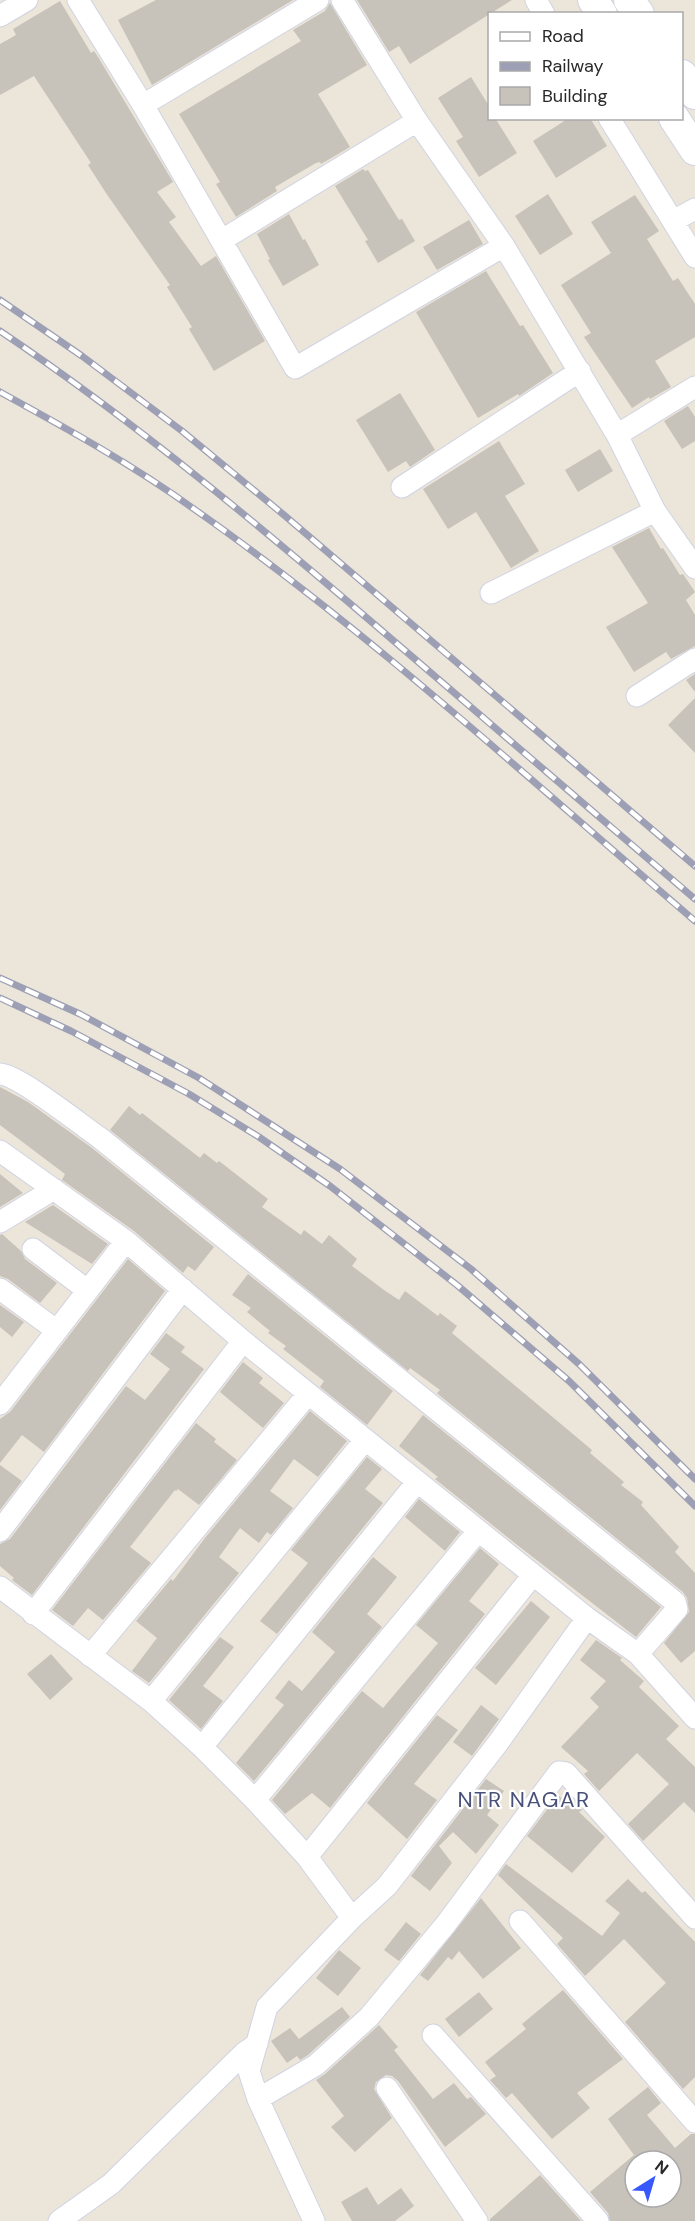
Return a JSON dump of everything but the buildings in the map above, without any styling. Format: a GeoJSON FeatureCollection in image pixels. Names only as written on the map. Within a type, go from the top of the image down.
{"type":"FeatureCollection","features":[{"type":"Feature","properties":{"kind":"main road"},"geometry":{"type":"LineString","coordinates":[[683,78],[695,94]]}},
{"type":"Feature","properties":{"kind":"main road"},"geometry":{"type":"LineString","coordinates":[[675,120],[695,150]]}},
{"type":"Feature","properties":{"kind":"street"},"geometry":{"type":"LineString","coordinates":[[0,16],[27,0]]}},
{"type":"Feature","properties":{"kind":"street"},"geometry":{"type":"LineString","coordinates":[[78,0],[143,105],[295,368],[504,246]]}},
{"type":"Feature","properties":{"kind":"street"},"geometry":{"type":"LineString","coordinates":[[143,105],[318,0]]}},
{"type":"Feature","properties":{"kind":"street"},"geometry":{"type":"LineString","coordinates":[[342,0],[417,121],[504,246],[617,435],[655,512],[695,568]]}},
{"type":"Feature","properties":{"kind":"street"},"geometry":{"type":"LineString","coordinates":[[610,120],[695,257]]}},
{"type":"Feature","properties":{"kind":"street"},"geometry":{"type":"LineString","coordinates":[[222,240],[417,121]]}},
{"type":"Feature","properties":{"kind":"street"},"geometry":{"type":"LineString","coordinates":[[673,221],[695,209]]}},
{"type":"Feature","properties":{"kind":"street"},"geometry":{"type":"LineString","coordinates":[[402,487],[580,371]]}},
{"type":"Feature","properties":{"kind":"street"},"geometry":{"type":"LineString","coordinates":[[617,435],[695,387]]}},
{"type":"Feature","properties":{"kind":"street"},"geometry":{"type":"LineString","coordinates":[[491,593],[655,512]]}},
{"type":"Feature","properties":{"kind":"street"},"geometry":{"type":"LineString","coordinates":[[638,696],[695,659]]}},
{"type":"Feature","properties":{"kind":"street"},"geometry":{"type":"LineString","coordinates":[[0,1074],[23,1084],[100,1138],[675,1602],[677,1609],[638,1654]]}},
{"type":"Feature","properties":{"kind":"street"},"geometry":{"type":"LineString","coordinates":[[0,1151],[126,1241],[243,1341],[417,1482],[587,1618],[638,1654],[695,1718]]}},
{"type":"Feature","properties":{"kind":"street"},"geometry":{"type":"LineString","coordinates":[[0,1222],[54,1189]]}},
{"type":"Feature","properties":{"kind":"street"},"geometry":{"type":"LineString","coordinates":[[0,1404],[7,1379],[56,1330],[126,1241]]}},
{"type":"Feature","properties":{"kind":"street"},"geometry":{"type":"LineString","coordinates":[[33,1249],[87,1290]]}},
{"type":"Feature","properties":{"kind":"street"},"geometry":{"type":"LineString","coordinates":[[0,1289],[56,1330]]}},
{"type":"Feature","properties":{"kind":"street"},"geometry":{"type":"LineString","coordinates":[[0,1531],[183,1289]]}},
{"type":"Feature","properties":{"kind":"street"},"geometry":{"type":"LineString","coordinates":[[33,1614],[243,1341]]}},
{"type":"Feature","properties":{"kind":"street"},"geometry":{"type":"LineString","coordinates":[[90,1656],[308,1394]]}},
{"type":"Feature","properties":{"kind":"street"},"geometry":{"type":"LineString","coordinates":[[151,1701],[365,1440]]}},
{"type":"Feature","properties":{"kind":"street"},"geometry":{"type":"LineString","coordinates":[[202,1748],[417,1482]]}},
{"type":"Feature","properties":{"kind":"street"},"geometry":{"type":"LineString","coordinates":[[255,1800],[478,1531]]}},
{"type":"Feature","properties":{"kind":"street"},"geometry":{"type":"LineString","coordinates":[[307,1857],[533,1575]]}},
{"type":"Feature","properties":{"kind":"street"},"geometry":{"type":"LineString","coordinates":[[0,1587],[151,1701],[202,1748],[255,1800],[307,1857],[352,1918]]}},
{"type":"Feature","properties":{"kind":"street"},"geometry":{"type":"LineString","coordinates":[[314,2221],[258,2099],[249,2071],[267,2007],[352,1918],[387,1886],[498,1743],[587,1618]]}},
{"type":"Feature","properties":{"kind":"street"},"geometry":{"type":"LineString","coordinates":[[258,2099],[316,2065],[369,2017],[446,1924],[559,1772],[566,1773],[695,1918]]}},
{"type":"Feature","properties":{"kind":"street"},"geometry":{"type":"LineString","coordinates":[[520,1921],[695,2122]]}},
{"type":"Feature","properties":{"kind":"street"},"geometry":{"type":"LineString","coordinates":[[433,2035],[598,2221]]}},
{"type":"Feature","properties":{"kind":"street"},"geometry":{"type":"LineString","coordinates":[[59,2221],[111,2184],[244,2053],[257,2044]]}},
{"type":"Feature","properties":{"kind":"street"},"geometry":{"type":"LineString","coordinates":[[387,2088],[477,2221]]}},
{"type":"Feature","properties":{"kind":"railway"},"geometry":{"type":"LineString","coordinates":[[0,300],[82,356],[182,431],[284,515],[695,866]]}},
{"type":"Feature","properties":{"kind":"railway"},"geometry":{"type":"LineString","coordinates":[[0,331],[103,404],[251,520],[695,899]]}},
{"type":"Feature","properties":{"kind":"railway"},"geometry":{"type":"LineString","coordinates":[[0,392],[147,477],[260,557],[387,657],[695,921]]}},
{"type":"Feature","properties":{"kind":"railway"},"geometry":{"type":"LineString","coordinates":[[0,978],[80,1014],[199,1078],[340,1169],[471,1269],[579,1364],[695,1479]]}},
{"type":"Feature","properties":{"kind":"railway"},"geometry":{"type":"LineString","coordinates":[[0,998],[71,1031],[189,1094],[259,1137],[330,1186],[457,1285],[569,1381],[695,1506]]}},
{"type":"Feature","properties":{"kind":"district","name":"NTR NAGAR"},"geometry":{"type":"Point","coordinates":[524,1799]}}]}
